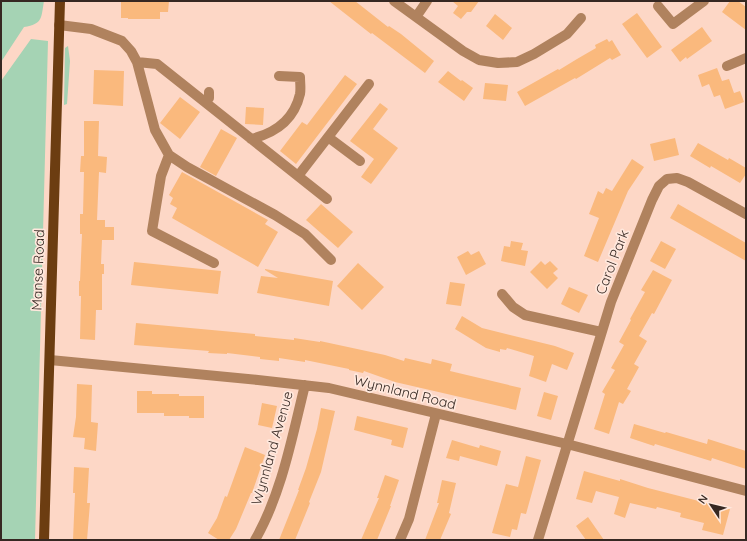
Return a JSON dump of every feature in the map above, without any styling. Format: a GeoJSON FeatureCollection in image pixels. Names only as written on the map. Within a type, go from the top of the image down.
{"type":"FeatureCollection","features":[{"type":"Feature","properties":{"kind":"main road","name":"Manse Road"},"geometry":{"type":"LineString","coordinates":[[44,540],[60,1]]}},
{"type":"Feature","properties":{"kind":"street"},"geometry":{"type":"LineString","coordinates":[[394,1],[463,51],[479,60],[498,63],[517,62],[534,54],[567,34],[581,18]]}},
{"type":"Feature","properties":{"kind":"street"},"geometry":{"type":"LineString","coordinates":[[416,17],[427,1]]}},
{"type":"Feature","properties":{"kind":"street"},"geometry":{"type":"LineString","coordinates":[[658,6],[673,24],[704,1]]}},
{"type":"Feature","properties":{"kind":"street"},"geometry":{"type":"LineString","coordinates":[[59,25],[91,29],[122,41],[131,51],[137,62],[155,130],[169,155],[187,167],[275,215],[305,234],[331,260]]}},
{"type":"Feature","properties":{"kind":"street"},"geometry":{"type":"LineString","coordinates":[[727,66],[746,58]]}},
{"type":"Feature","properties":{"kind":"street"},"geometry":{"type":"LineString","coordinates":[[137,62],[157,64],[327,199]]}},
{"type":"Feature","properties":{"kind":"street"},"geometry":{"type":"LineString","coordinates":[[251,139],[265,135],[285,123],[293,110],[300,93],[300,78],[279,76]]}},
{"type":"Feature","properties":{"kind":"street"},"geometry":{"type":"LineString","coordinates":[[298,176],[369,84]]}},
{"type":"Feature","properties":{"kind":"street"},"geometry":{"type":"LineString","coordinates":[[206,102],[209,98],[209,92]]}},
{"type":"Feature","properties":{"kind":"street"},"geometry":{"type":"LineString","coordinates":[[328,137],[360,161]]}},
{"type":"Feature","properties":{"kind":"street"},"geometry":{"type":"LineString","coordinates":[[169,155],[162,176],[152,231],[214,263]]}},
{"type":"Feature","properties":{"kind":"street","name":"Carol Park"},"geometry":{"type":"LineString","coordinates":[[538,540],[611,302],[659,186],[667,179],[677,178],[688,182],[746,214]]}},
{"type":"Feature","properties":{"kind":"street"},"geometry":{"type":"LineString","coordinates":[[502,294],[513,307],[525,315],[601,332]]}},
{"type":"Feature","properties":{"kind":"street","name":"Wynnland Road"},"geometry":{"type":"LineString","coordinates":[[50,360],[329,388],[567,444],[746,491]]}},
{"type":"Feature","properties":{"kind":"street","name":"Wynnland Avenue"},"geometry":{"type":"LineString","coordinates":[[255,540],[269,511],[282,473],[305,385]]}},
{"type":"Feature","properties":{"kind":"street"},"geometry":{"type":"LineString","coordinates":[[400,540],[409,519],[436,414]]}},
{"type":"Feature","properties":{"kind":"green space"},"geometry":{"type":"Polygon","coordinates":[[[1,1],[44,1],[41,16],[38,22],[24,27],[1,62],[1,1]]]}},
{"type":"Feature","properties":{"kind":"green space"},"geometry":{"type":"Polygon","coordinates":[[[31,39],[48,41],[35,540],[1,540],[1,81],[31,39]]]}},
{"type":"Feature","properties":{"kind":"green space"},"geometry":{"type":"Polygon","coordinates":[[[68,46],[70,61],[67,104],[64,105],[65,48],[68,46]]]}},
{"type":"Feature","properties":{"kind":"building"},"geometry":{"type":"Polygon","coordinates":[[[121,1],[169,1],[168,12],[160,12],[160,19],[121,18],[121,1]]]}},
{"type":"Feature","properties":{"kind":"building"},"geometry":{"type":"Polygon","coordinates":[[[329,1],[355,1],[388,27],[389,26],[401,34],[434,61],[425,73],[329,1]]]}},
{"type":"Feature","properties":{"kind":"building"},"geometry":{"type":"Polygon","coordinates":[[[452,1],[479,1],[471,12],[467,12],[461,19],[453,13],[458,6],[452,1]]]}},
{"type":"Feature","properties":{"kind":"building"},"geometry":{"type":"Polygon","coordinates":[[[730,1],[738,1],[746,7],[746,30],[722,12],[730,1]]]}},
{"type":"Feature","properties":{"kind":"building"},"geometry":{"type":"Polygon","coordinates":[[[637,13],[662,47],[647,58],[622,24],[637,13]]]}},
{"type":"Feature","properties":{"kind":"building"},"geometry":{"type":"Polygon","coordinates":[[[495,14],[512,28],[503,40],[486,26],[495,14]]]}},
{"type":"Feature","properties":{"kind":"building"},"geometry":{"type":"Polygon","coordinates":[[[702,27],[712,41],[687,59],[686,57],[680,62],[671,50],[702,27]]]}},
{"type":"Feature","properties":{"kind":"building"},"geometry":{"type":"Polygon","coordinates":[[[607,39],[609,42],[612,40],[621,55],[612,60],[610,58],[576,79],[575,78],[525,106],[517,92],[558,69],[559,70],[596,48],[595,45],[607,39]]]}},
{"type":"Feature","properties":{"kind":"building"},"geometry":{"type":"Polygon","coordinates":[[[717,68],[722,81],[729,79],[734,93],[740,91],[744,102],[725,109],[720,95],[714,97],[709,84],[702,87],[698,75],[717,68]]]}},
{"type":"Feature","properties":{"kind":"building"},"geometry":{"type":"Polygon","coordinates":[[[94,70],[124,71],[123,106],[93,104],[94,70]]]}},
{"type":"Feature","properties":{"kind":"building"},"geometry":{"type":"Polygon","coordinates":[[[448,71],[473,88],[464,101],[438,82],[448,71]]]}},
{"type":"Feature","properties":{"kind":"building"},"geometry":{"type":"Polygon","coordinates":[[[345,75],[357,84],[296,164],[280,151],[302,122],[307,125],[345,75]]]}},
{"type":"Feature","properties":{"kind":"building"},"geometry":{"type":"Polygon","coordinates":[[[485,83],[508,85],[506,101],[483,99],[485,83]]]}},
{"type":"Feature","properties":{"kind":"building"},"geometry":{"type":"Polygon","coordinates":[[[180,97],[200,112],[180,139],[160,123],[180,97]]]}},
{"type":"Feature","properties":{"kind":"building"},"geometry":{"type":"Polygon","coordinates":[[[380,103],[388,109],[373,129],[398,148],[371,184],[361,177],[374,159],[350,141],[380,103]]]}},
{"type":"Feature","properties":{"kind":"building"},"geometry":{"type":"Polygon","coordinates":[[[246,107],[264,108],[263,125],[245,124],[246,107]]]}},
{"type":"Feature","properties":{"kind":"building"},"geometry":{"type":"Polygon","coordinates":[[[84,121],[99,121],[98,156],[107,157],[106,173],[99,172],[97,220],[105,220],[105,227],[114,227],[114,240],[102,240],[101,264],[104,264],[104,274],[102,274],[102,310],[96,310],[95,340],[80,339],[81,296],[79,296],[79,281],[82,234],[80,234],[80,214],[83,214],[84,172],[80,172],[81,156],[84,156],[84,121]]]}},
{"type":"Feature","properties":{"kind":"building"},"geometry":{"type":"Polygon","coordinates":[[[221,129],[237,138],[216,176],[200,167],[221,129]]]}},
{"type":"Feature","properties":{"kind":"building"},"geometry":{"type":"Polygon","coordinates":[[[675,138],[679,155],[654,161],[650,144],[675,138]]]}},
{"type":"Feature","properties":{"kind":"building"},"geometry":{"type":"Polygon","coordinates":[[[698,143],[728,160],[729,158],[746,168],[746,174],[740,183],[690,156],[698,143]]]}},
{"type":"Feature","properties":{"kind":"building"},"geometry":{"type":"Polygon","coordinates":[[[632,159],[644,167],[628,191],[598,262],[584,256],[599,218],[589,214],[598,191],[603,194],[606,188],[612,191],[632,159]]]}},
{"type":"Feature","properties":{"kind":"building"},"geometry":{"type":"Polygon","coordinates":[[[182,172],[268,220],[265,224],[278,232],[258,267],[172,218],[177,208],[170,204],[173,198],[169,195],[182,172]]]}},
{"type":"Feature","properties":{"kind":"building"},"geometry":{"type":"Polygon","coordinates":[[[321,204],[353,232],[338,248],[306,220],[321,204]]]}},
{"type":"Feature","properties":{"kind":"building"},"geometry":{"type":"Polygon","coordinates":[[[678,204],[746,243],[746,261],[670,218],[678,204]]]}},
{"type":"Feature","properties":{"kind":"building"},"geometry":{"type":"Polygon","coordinates":[[[511,241],[523,243],[521,250],[528,251],[525,266],[501,261],[504,246],[510,247],[511,241]]]}},
{"type":"Feature","properties":{"kind":"building"},"geometry":{"type":"Polygon","coordinates":[[[661,241],[676,249],[665,269],[650,261],[661,241]]]}},
{"type":"Feature","properties":{"kind":"building"},"geometry":{"type":"Polygon","coordinates":[[[468,251],[471,255],[479,251],[486,264],[466,275],[457,257],[468,251]]]}},
{"type":"Feature","properties":{"kind":"building"},"geometry":{"type":"Polygon","coordinates":[[[541,261],[545,265],[550,261],[558,269],[553,273],[558,278],[547,289],[530,272],[541,261]]]}},
{"type":"Feature","properties":{"kind":"building"},"geometry":{"type":"Polygon","coordinates":[[[134,262],[221,271],[218,294],[131,285],[134,262]]]}},
{"type":"Feature","properties":{"kind":"building"},"geometry":{"type":"Polygon","coordinates":[[[358,263],[384,287],[362,310],[337,286],[358,263]]]}},
{"type":"Feature","properties":{"kind":"building"},"geometry":{"type":"Polygon","coordinates":[[[265,269],[333,281],[329,306],[257,293],[261,276],[278,278],[265,269]]]}},
{"type":"Feature","properties":{"kind":"building"},"geometry":{"type":"Polygon","coordinates":[[[653,270],[672,280],[654,314],[652,313],[639,336],[647,341],[634,364],[639,367],[627,389],[631,391],[623,404],[619,402],[609,434],[594,429],[605,394],[602,392],[615,370],[611,368],[624,345],[619,342],[645,292],[641,290],[653,270]]]}},
{"type":"Feature","properties":{"kind":"building"},"geometry":{"type":"Polygon","coordinates":[[[450,282],[465,284],[461,306],[446,304],[450,282]]]}},
{"type":"Feature","properties":{"kind":"building"},"geometry":{"type":"Polygon","coordinates":[[[569,287],[588,295],[579,313],[561,304],[569,287]]]}},
{"type":"Feature","properties":{"kind":"building"},"geometry":{"type":"Polygon","coordinates":[[[462,316],[482,328],[555,346],[574,353],[567,370],[552,364],[546,382],[529,376],[534,356],[507,348],[506,350],[500,349],[500,352],[486,348],[455,329],[462,316]]]}},
{"type":"Feature","properties":{"kind":"building"},"geometry":{"type":"Polygon","coordinates":[[[136,323],[255,334],[255,336],[294,340],[294,338],[320,341],[385,355],[404,361],[405,358],[431,364],[432,359],[452,364],[450,371],[521,388],[516,410],[395,382],[364,371],[363,373],[305,360],[305,362],[279,358],[279,361],[227,353],[208,353],[209,351],[134,345],[136,323]]]}},
{"type":"Feature","properties":{"kind":"building"},"geometry":{"type":"Polygon","coordinates":[[[77,384],[92,385],[91,422],[98,423],[96,451],[84,449],[85,438],[73,437],[76,417],[77,384]]]}},
{"type":"Feature","properties":{"kind":"building"},"geometry":{"type":"Polygon","coordinates":[[[137,391],[152,391],[152,394],[204,396],[204,418],[189,418],[189,416],[164,416],[164,413],[137,413],[137,391]]]}},
{"type":"Feature","properties":{"kind":"building"},"geometry":{"type":"Polygon","coordinates":[[[544,392],[558,396],[551,420],[537,416],[544,392]]]}},
{"type":"Feature","properties":{"kind":"building"},"geometry":{"type":"Polygon","coordinates":[[[262,403],[277,406],[272,428],[258,425],[262,403]]]}},
{"type":"Feature","properties":{"kind":"building"},"geometry":{"type":"Polygon","coordinates":[[[321,408],[335,411],[321,472],[295,540],[279,540],[306,468],[317,429],[321,408]]]}},
{"type":"Feature","properties":{"kind":"building"},"geometry":{"type":"Polygon","coordinates":[[[357,416],[408,428],[403,448],[391,445],[392,440],[354,430],[357,416]]]}},
{"type":"Feature","properties":{"kind":"building"},"geometry":{"type":"Polygon","coordinates":[[[634,424],[707,444],[708,439],[746,451],[746,469],[712,458],[711,461],[630,438],[634,424]]]}},
{"type":"Feature","properties":{"kind":"building"},"geometry":{"type":"Polygon","coordinates":[[[452,440],[479,448],[480,445],[501,451],[497,466],[460,456],[459,461],[446,458],[452,440]]]}},
{"type":"Feature","properties":{"kind":"building"},"geometry":{"type":"Polygon","coordinates":[[[245,447],[265,455],[252,493],[236,529],[229,540],[219,540],[208,533],[217,518],[225,496],[227,497],[245,447]]]}},
{"type":"Feature","properties":{"kind":"building"},"geometry":{"type":"Polygon","coordinates":[[[526,456],[541,460],[526,514],[521,513],[517,530],[512,529],[510,537],[492,533],[506,484],[518,487],[526,456]]]}},
{"type":"Feature","properties":{"kind":"building"},"geometry":{"type":"Polygon","coordinates":[[[74,467],[89,468],[87,503],[90,503],[87,540],[73,540],[75,493],[73,493],[74,467]]]}},
{"type":"Feature","properties":{"kind":"building"},"geometry":{"type":"Polygon","coordinates":[[[584,471],[620,481],[620,479],[648,488],[730,509],[723,535],[702,530],[704,523],[680,517],[681,513],[657,507],[656,509],[630,503],[625,518],[614,514],[619,497],[596,491],[592,503],[576,499],[584,471]]]}},
{"type":"Feature","properties":{"kind":"building"},"geometry":{"type":"Polygon","coordinates":[[[385,475],[399,480],[391,506],[377,540],[361,540],[379,498],[377,498],[385,475]]]}},
{"type":"Feature","properties":{"kind":"building"},"geometry":{"type":"Polygon","coordinates":[[[442,480],[456,483],[449,513],[451,514],[440,540],[425,540],[439,503],[437,503],[442,480]]]}},
{"type":"Feature","properties":{"kind":"building"},"geometry":{"type":"Polygon","coordinates":[[[588,517],[604,540],[586,540],[576,526],[588,517]]]}}]}
